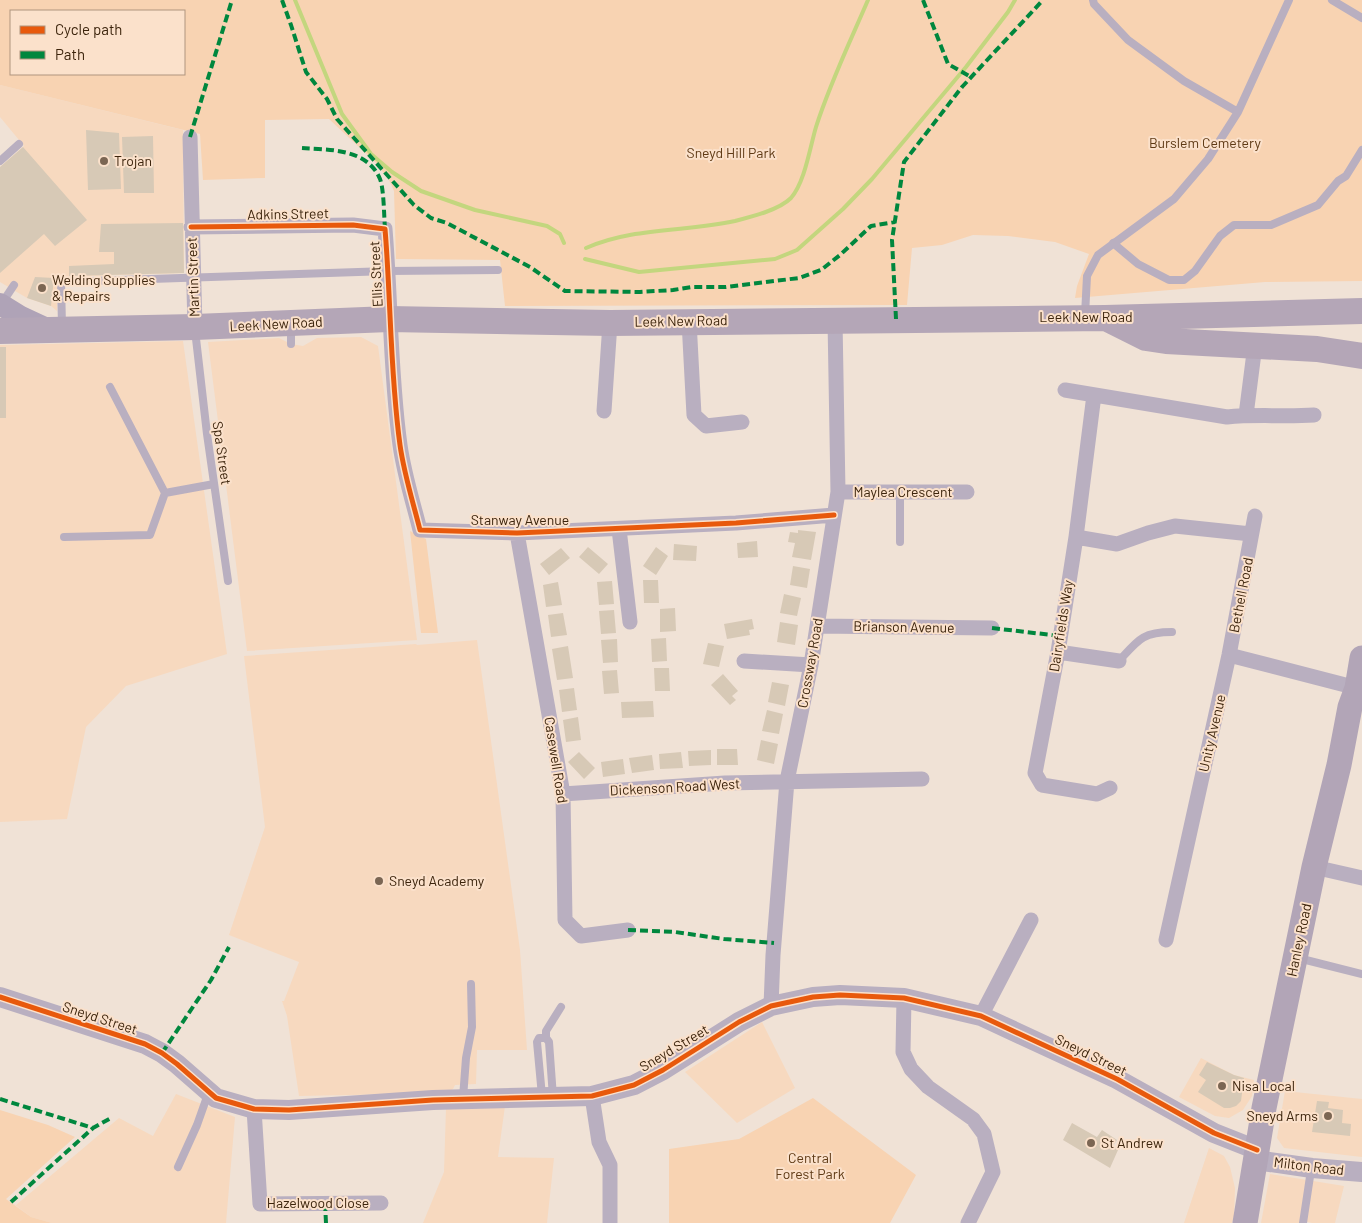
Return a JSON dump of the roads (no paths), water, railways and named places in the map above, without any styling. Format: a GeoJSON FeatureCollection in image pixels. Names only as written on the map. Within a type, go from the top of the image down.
{"type":"FeatureCollection","features":[{"type":"Feature","properties":{"kind":"highway","name":"Leek New Road"},"geometry":{"type":"LineString","coordinates":[[0,331],[194,327],[291,334],[389,319],[610,322],[1095,317],[1362,311]]}},
{"type":"Feature","properties":{"kind":"highway"},"geometry":{"type":"LineString","coordinates":[[1095,317],[1146,338],[1166,341],[1317,349],[1362,356]]}},
{"type":"Feature","properties":{"kind":"main road"},"geometry":{"type":"LineString","coordinates":[[0,304],[21,317],[55,330]]}},
{"type":"Feature","properties":{"kind":"main road","name":"Hanley Road"},"geometry":{"type":"LineString","coordinates":[[1245,1223],[1264,1108],[1295,958],[1314,867],[1356,701],[1362,658]]}},
{"type":"Feature","properties":{"kind":"street","name":"Martin Street"},"geometry":{"type":"LineString","coordinates":[[190,137],[194,327]]}},
{"type":"Feature","properties":{"kind":"street","name":"Adkins Street"},"geometry":{"type":"LineString","coordinates":[[191,227],[353,225],[385,229]]}},
{"type":"Feature","properties":{"kind":"street","name":"Ellis Street"},"geometry":{"type":"LineString","coordinates":[[385,229],[389,319]]}},
{"type":"Feature","properties":{"kind":"street","name":"Stanway Avenue"},"geometry":{"type":"LineString","coordinates":[[389,319],[400,446],[420,530],[517,534],[834,516]]}},
{"type":"Feature","properties":{"kind":"street","name":"Crossway Road"},"geometry":{"type":"LineString","coordinates":[[771,1006],[773,954],[787,781],[811,665],[838,492],[835,320]]}},
{"type":"Feature","properties":{"kind":"street"},"geometry":{"type":"LineString","coordinates":[[689,321],[694,415],[706,426],[742,422]]}},
{"type":"Feature","properties":{"kind":"street"},"geometry":{"type":"LineString","coordinates":[[604,411],[610,322]]}},
{"type":"Feature","properties":{"kind":"street"},"geometry":{"type":"LineString","coordinates":[[1246,415],[1255,345]]}},
{"type":"Feature","properties":{"kind":"street"},"geometry":{"type":"LineString","coordinates":[[1065,390],[1227,418],[1246,415],[1314,415]]}},
{"type":"Feature","properties":{"kind":"street","name":"Dairyfields Way"},"geometry":{"type":"LineString","coordinates":[[1094,395],[1076,537],[1058,652],[1035,773],[1042,785],[1097,794],[1110,788]]}},
{"type":"Feature","properties":{"kind":"street","name":"Maylea Crescent"},"geometry":{"type":"LineString","coordinates":[[838,492],[967,492]]}},
{"type":"Feature","properties":{"kind":"street","name":"Bethell Road"},"geometry":{"type":"LineString","coordinates":[[1229,655],[1255,516]]}},
{"type":"Feature","properties":{"kind":"street"},"geometry":{"type":"LineString","coordinates":[[1076,537],[1117,544],[1175,526],[1251,534]]}},
{"type":"Feature","properties":{"kind":"street"},"geometry":{"type":"LineString","coordinates":[[619,529],[630,622]]}},
{"type":"Feature","properties":{"kind":"street","name":"Casewell Road"},"geometry":{"type":"LineString","coordinates":[[517,534],[563,794],[565,920],[581,936],[628,930]]}},
{"type":"Feature","properties":{"kind":"street","name":"Brianson Avenue"},"geometry":{"type":"LineString","coordinates":[[817,626],[992,628]]}},
{"type":"Feature","properties":{"kind":"street"},"geometry":{"type":"LineString","coordinates":[[1058,652],[1118,661]]}},
{"type":"Feature","properties":{"kind":"street"},"geometry":{"type":"LineString","coordinates":[[1229,655],[1356,701]]}},
{"type":"Feature","properties":{"kind":"street","name":"Unity Avenue"},"geometry":{"type":"LineString","coordinates":[[1166,940],[1229,655]]}},
{"type":"Feature","properties":{"kind":"street"},"geometry":{"type":"LineString","coordinates":[[744,661],[811,665]]}},
{"type":"Feature","properties":{"kind":"street","name":"Dickenson Road West"},"geometry":{"type":"LineString","coordinates":[[563,794],[725,783],[922,779]]}},
{"type":"Feature","properties":{"kind":"street"},"geometry":{"type":"LineString","coordinates":[[1314,867],[1362,878]]}},
{"type":"Feature","properties":{"kind":"street"},"geometry":{"type":"LineString","coordinates":[[981,1016],[1031,920]]}},
{"type":"Feature","properties":{"kind":"street","name":"Sneyd Street"},"geometry":{"type":"LineString","coordinates":[[0,997],[145,1044],[178,1064],[216,1098],[254,1109],[289,1110],[433,1100],[592,1096],[634,1085],[663,1070],[739,1022],[771,1006],[822,997],[904,998],[981,1016],[1117,1079],[1256,1155]]}},
{"type":"Feature","properties":{"kind":"street"},"geometry":{"type":"LineString","coordinates":[[904,998],[903,1052],[911,1069],[928,1087],[973,1118],[984,1134],[993,1172],[968,1223]]}},
{"type":"Feature","properties":{"kind":"street"},"geometry":{"type":"LineString","coordinates":[[592,1096],[599,1142],[610,1165],[610,1223]]}},
{"type":"Feature","properties":{"kind":"street","name":"Hazelwood Close"},"geometry":{"type":"LineString","coordinates":[[254,1109],[260,1204],[380,1203]]}},
{"type":"Feature","properties":{"kind":"street","name":"Milton Road"},"geometry":{"type":"LineString","coordinates":[[1256,1155],[1312,1168],[1362,1172]]}},
{"type":"Feature","properties":{"kind":"lane"},"geometry":{"type":"LineString","coordinates":[[1093,0],[1094,4],[1128,40],[1184,81],[1238,112]]}},
{"type":"Feature","properties":{"kind":"lane"},"geometry":{"type":"LineString","coordinates":[[1095,317],[1085,297],[1087,276],[1098,255],[1174,199],[1208,159],[1238,112],[1289,0]]}},
{"type":"Feature","properties":{"kind":"lane"},"geometry":{"type":"LineString","coordinates":[[1332,0],[1362,18]]}},
{"type":"Feature","properties":{"kind":"lane"},"geometry":{"type":"LineString","coordinates":[[0,160],[19,144]]}},
{"type":"Feature","properties":{"kind":"lane"},"geometry":{"type":"LineString","coordinates":[[1113,243],[1138,264],[1168,280],[1184,280],[1195,271],[1220,236],[1234,226],[1271,226],[1318,205],[1338,180],[1346,176],[1362,150]]}},
{"type":"Feature","properties":{"kind":"lane"},"geometry":{"type":"LineString","coordinates":[[55,330],[61,282],[388,271],[498,270]]}},
{"type":"Feature","properties":{"kind":"lane"},"geometry":{"type":"LineString","coordinates":[[0,304],[14,285]]}},
{"type":"Feature","properties":{"kind":"lane","name":"Spa Street"},"geometry":{"type":"LineString","coordinates":[[194,327],[228,581]]}},
{"type":"Feature","properties":{"kind":"lane"},"geometry":{"type":"LineString","coordinates":[[64,537],[150,534],[165,493],[110,387]]}},
{"type":"Feature","properties":{"kind":"lane"},"geometry":{"type":"LineString","coordinates":[[165,493],[214,484]]}},
{"type":"Feature","properties":{"kind":"lane"},"geometry":{"type":"LineString","coordinates":[[900,492],[900,542]]}},
{"type":"Feature","properties":{"kind":"lane"},"geometry":{"type":"LineString","coordinates":[[1118,661],[1141,638],[1148,634],[1172,632]]}},
{"type":"Feature","properties":{"kind":"lane"},"geometry":{"type":"LineString","coordinates":[[1295,958],[1362,974]]}},
{"type":"Feature","properties":{"kind":"lane"},"geometry":{"type":"LineString","coordinates":[[463,1100],[466,1058],[472,1027],[471,984]]}},
{"type":"Feature","properties":{"kind":"lane"},"geometry":{"type":"LineString","coordinates":[[548,1097],[549,1042],[546,1038],[546,1031],[561,1007]]}},
{"type":"Feature","properties":{"kind":"lane"},"geometry":{"type":"LineString","coordinates":[[546,1038],[539,1038],[537,1042],[548,1097]]}},
{"type":"Feature","properties":{"kind":"lane"},"geometry":{"type":"LineString","coordinates":[[178,1166],[209,1093]]}},
{"type":"Feature","properties":{"kind":"lane"},"geometry":{"type":"LineString","coordinates":[[1306,1222],[1312,1168]]}},
{"type":"Feature","properties":{"kind":"waterway"},"geometry":{"type":"LineString","coordinates":[[295,0],[342,114],[371,154],[392,172],[421,191],[475,210],[547,226],[560,234],[564,243]]}},
{"type":"Feature","properties":{"kind":"waterway"},"geometry":{"type":"LineString","coordinates":[[586,248],[622,236],[735,221],[772,209],[791,198],[800,183],[816,127],[840,63],[868,0]]}},
{"type":"Feature","properties":{"kind":"waterway"},"geometry":{"type":"LineString","coordinates":[[585,259],[639,272],[775,259],[797,250],[843,209],[872,179],[966,67],[1015,0]]}},
{"type":"Feature","properties":{"kind":"place","name":"Trojan"},"geometry":{"type":"Point","coordinates":[104,161]}},
{"type":"Feature","properties":{"kind":"place","name":"Welding Supplies & Repairs"},"geometry":{"type":"Point","coordinates":[42,288]}},
{"type":"Feature","properties":{"kind":"place","name":"Sneyd Academy"},"geometry":{"type":"Point","coordinates":[379,881]}},
{"type":"Feature","properties":{"kind":"place","name":"Nisa Local"},"geometry":{"type":"Point","coordinates":[1222,1086]}},
{"type":"Feature","properties":{"kind":"place","name":"Sneyd Arms"},"geometry":{"type":"Point","coordinates":[1328,1116]}},
{"type":"Feature","properties":{"kind":"place","name":"St Andrew"},"geometry":{"type":"Point","coordinates":[1091,1143]}},
{"type":"Feature","properties":{"kind":"park label","name":"Burslem Cemetery"},"geometry":{"type":"Point","coordinates":[1205,143]}},
{"type":"Feature","properties":{"kind":"park label","name":"Sneyd Hill Park"},"geometry":{"type":"Point","coordinates":[731,153]}},
{"type":"Feature","properties":{"kind":"park label","name":"Central Forest Park"},"geometry":{"type":"Point","coordinates":[810,1166]}}]}
